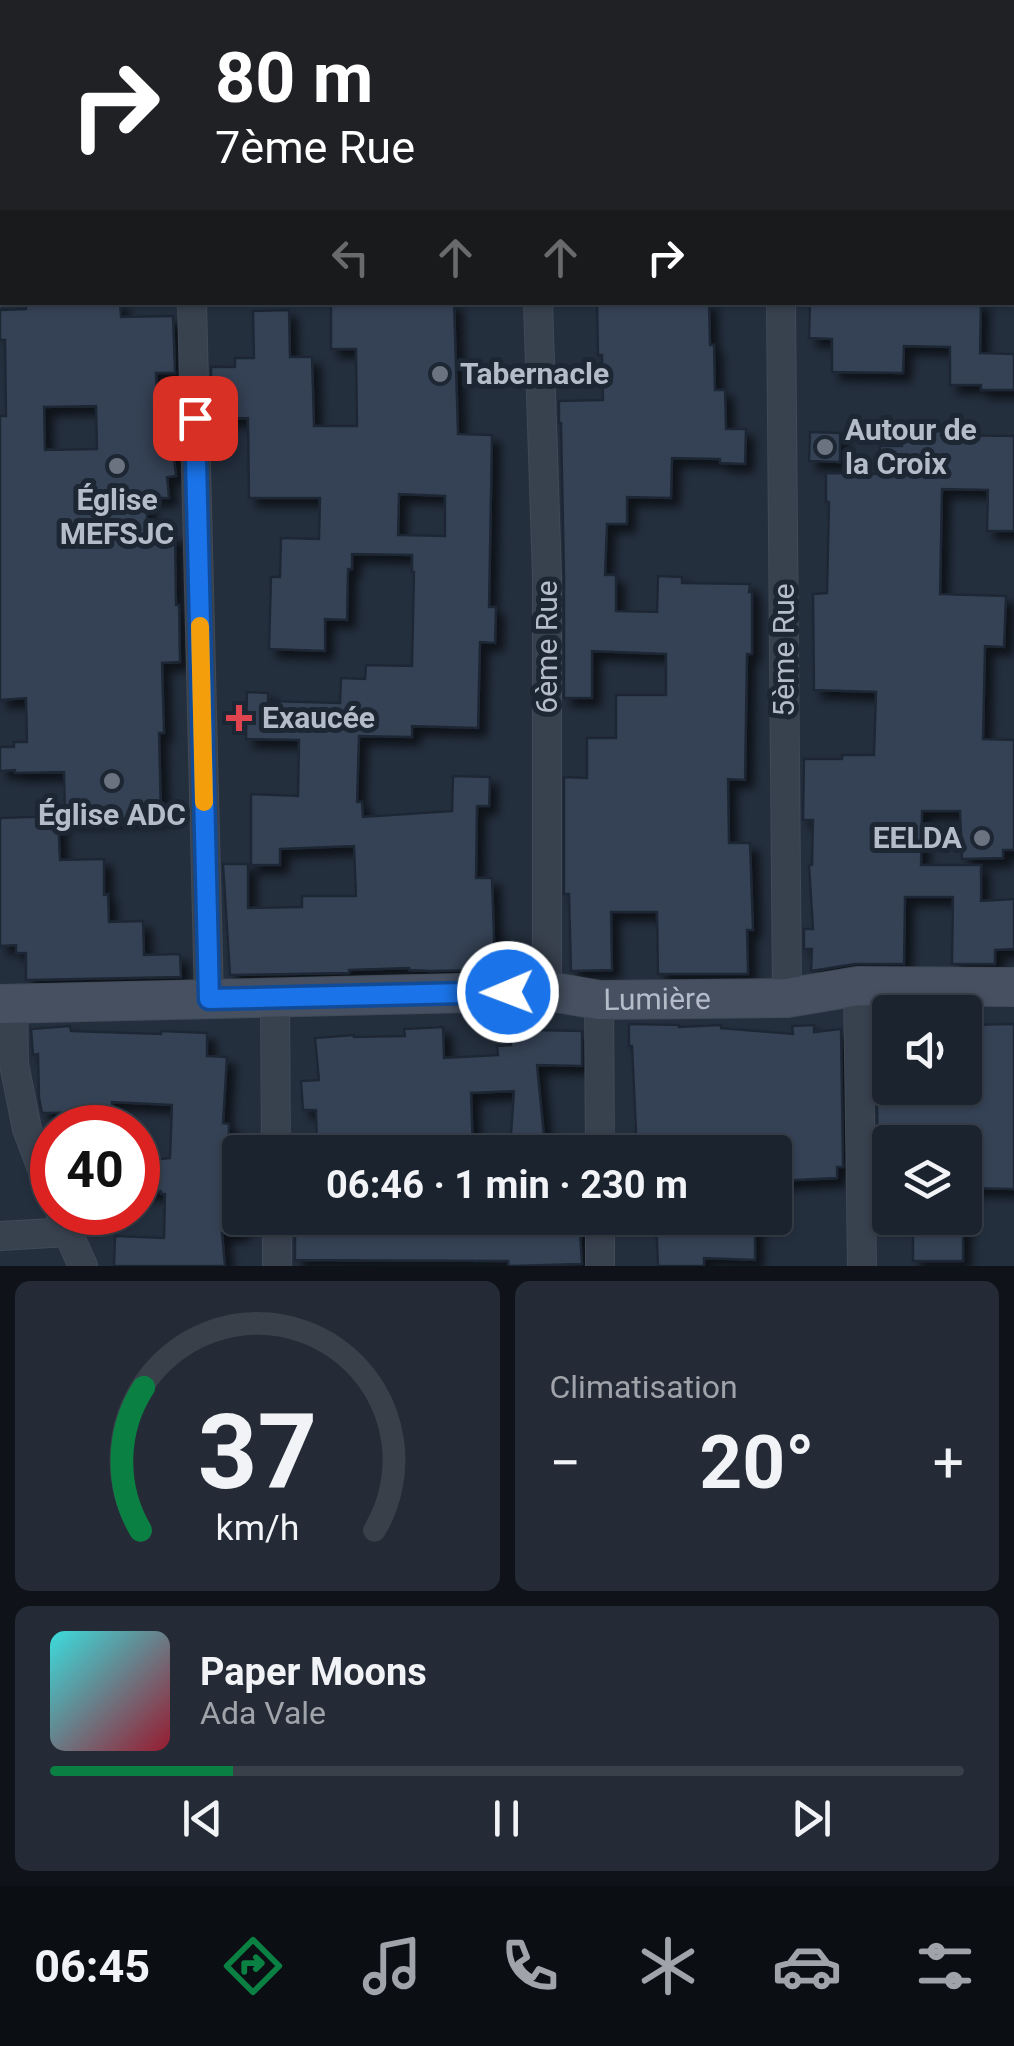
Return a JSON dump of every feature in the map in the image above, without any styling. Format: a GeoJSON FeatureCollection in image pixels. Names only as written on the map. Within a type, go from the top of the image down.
{"type":"FeatureCollection","features":[{"type":"Feature","properties":{"kind":"street"},"geometry":{"type":"LineString","coordinates":[[192,305],[209,999]]}},
{"type":"Feature","properties":{"kind":"street","name":"6ème Rue"},"geometry":{"type":"LineString","coordinates":[[538,305],[547,578],[547,992]]}},
{"type":"Feature","properties":{"kind":"street","name":"5ème Rue"},"geometry":{"type":"LineString","coordinates":[[781,305],[787,998]]}},
{"type":"Feature","properties":{"kind":"street"},"geometry":{"type":"LineString","coordinates":[[858,986],[862,1266]]}},
{"type":"Feature","properties":{"kind":"street","name":"Lumière"},"geometry":{"type":"LineString","coordinates":[[6,1004],[547,992],[599,1000],[787,998],[858,986],[1014,987]]}},
{"type":"Feature","properties":{"kind":"street"},"geometry":{"type":"LineString","coordinates":[[274,998],[276,1135]]}},
{"type":"Feature","properties":{"kind":"street"},"geometry":{"type":"LineString","coordinates":[[599,1000],[600,1135]]}},
{"type":"Feature","properties":{"kind":"street"},"geometry":{"type":"LineString","coordinates":[[6,1004],[30,1137]]}},
{"type":"Feature","properties":{"kind":"street"},"geometry":{"type":"LineString","coordinates":[[0,1236],[30,1229]]}},
{"type":"Feature","properties":{"kind":"street"},"geometry":{"type":"LineString","coordinates":[[70,1235],[83,1266]]}},
{"type":"Feature","properties":{"kind":"street"},"geometry":{"type":"LineString","coordinates":[[277,1235],[278,1266]]}},
{"type":"Feature","properties":{"kind":"street"},"geometry":{"type":"LineString","coordinates":[[600,1235],[600,1266]]}},
{"type":"Feature","properties":{"kind":"building"},"geometry":{"type":"Polygon","coordinates":[[[25,305],[120,305],[121,317],[173,316],[175,373],[156,373],[158,420],[177,420],[176,476],[167,477],[169,498],[147,498],[147,534],[175,535],[179,605],[180,662],[162,663],[161,818],[65,820],[64,772],[0,771],[0,747],[27,742],[26,698],[0,700],[0,416],[6,416],[5,340],[0,340],[0,310],[26,309],[25,305]],[[96,406],[44,407],[45,450],[97,449],[96,406]]]}},
{"type":"Feature","properties":{"kind":"building"},"geometry":{"type":"Polygon","coordinates":[[[331,305],[454,305],[458,434],[492,435],[489,607],[496,607],[495,643],[480,642],[478,728],[412,726],[412,737],[359,736],[357,802],[362,802],[363,817],[452,811],[453,776],[490,777],[489,806],[477,806],[476,878],[492,878],[495,970],[409,968],[230,975],[223,864],[248,864],[248,908],[302,907],[302,896],[356,896],[354,846],[280,849],[280,865],[251,865],[251,794],[298,796],[299,740],[246,739],[247,692],[268,693],[268,701],[340,703],[341,678],[365,679],[366,665],[412,666],[414,572],[412,555],[352,554],[347,620],[325,619],[325,651],[269,649],[271,577],[280,577],[281,538],[319,539],[320,498],[249,498],[248,418],[212,419],[211,367],[235,367],[235,358],[254,358],[253,311],[289,310],[290,357],[312,357],[314,426],[357,426],[356,349],[331,349],[331,305]],[[399,494],[398,535],[445,536],[445,496],[399,494]]]}},
{"type":"Feature","properties":{"kind":"building"},"geometry":{"type":"Polygon","coordinates":[[[597,305],[709,305],[715,390],[725,390],[726,429],[746,429],[745,464],[672,458],[671,498],[627,497],[627,524],[607,524],[605,575],[616,575],[616,611],[657,612],[658,576],[682,577],[682,583],[750,584],[752,654],[747,654],[745,780],[728,779],[729,843],[750,843],[753,930],[747,930],[748,974],[658,974],[657,912],[611,912],[612,970],[571,971],[569,894],[564,894],[564,777],[587,778],[587,738],[616,738],[616,695],[666,695],[666,654],[592,651],[592,698],[564,698],[559,401],[603,400],[602,355],[598,355],[597,305]]]}},
{"type":"Feature","properties":{"kind":"building"},"geometry":{"type":"Polygon","coordinates":[[[810,305],[981,305],[980,353],[1014,354],[1014,390],[950,385],[950,347],[904,346],[903,373],[832,372],[832,339],[809,338],[810,305]]]}},
{"type":"Feature","properties":{"kind":"building"},"geometry":{"type":"Polygon","coordinates":[[[902,425],[942,426],[942,435],[1014,436],[1014,531],[987,531],[988,490],[942,489],[940,594],[1006,596],[1004,647],[985,646],[983,739],[1014,740],[1014,850],[1003,850],[1003,858],[962,859],[960,811],[922,811],[921,865],[981,865],[981,901],[1014,899],[1014,949],[995,950],[995,964],[952,964],[953,897],[905,897],[904,964],[855,964],[811,971],[812,949],[804,949],[804,929],[813,929],[809,865],[813,820],[803,820],[804,759],[874,755],[876,692],[814,690],[813,594],[827,593],[826,473],[880,474],[880,446],[902,446],[902,425]]]}},
{"type":"Feature","properties":{"kind":"building","name":"Autour de la Croix"},"geometry":{"type":"Polygon","coordinates":[[[810,432],[840,433],[840,462],[809,461],[810,432]]]}},
{"type":"Feature","properties":{"kind":"building"},"geometry":{"type":"Polygon","coordinates":[[[58,816],[60,860],[104,859],[109,922],[143,921],[144,955],[180,954],[181,977],[26,980],[26,953],[16,953],[16,945],[0,946],[0,818],[58,816]]]}},
{"type":"Feature","properties":{"kind":"building"},"geometry":{"type":"Polygon","coordinates":[[[629,1024],[721,1025],[793,1034],[792,1026],[814,1025],[814,1032],[841,1029],[843,1167],[837,1167],[837,1178],[792,1180],[792,1135],[636,1135],[629,1024]]]}},
{"type":"Feature","properties":{"kind":"building"},"geometry":{"type":"Polygon","coordinates":[[[1014,1024],[1014,1189],[982,1188],[982,1125],[877,1125],[877,1105],[982,1105],[982,1025],[1014,1024]]]}},
{"type":"Feature","properties":{"kind":"building"},"geometry":{"type":"Polygon","coordinates":[[[70,1026],[71,1031],[207,1033],[207,1056],[227,1057],[223,1123],[229,1124],[229,1135],[222,1135],[225,1266],[114,1266],[115,1236],[164,1238],[165,1194],[160,1191],[160,1159],[170,1158],[172,1105],[40,1105],[38,1054],[33,1055],[31,1029],[70,1026]]]}},
{"type":"Feature","properties":{"kind":"building"},"geometry":{"type":"Polygon","coordinates":[[[443,1027],[444,1058],[498,1055],[497,1046],[511,1045],[510,1029],[582,1031],[582,1066],[537,1065],[544,1135],[511,1134],[514,1091],[471,1093],[472,1135],[317,1135],[316,1110],[303,1110],[301,1081],[319,1080],[315,1038],[405,1036],[404,1029],[443,1027]]]}},
{"type":"Feature","properties":{"kind":"building"},"geometry":{"type":"Polygon","coordinates":[[[295,1235],[580,1235],[582,1264],[509,1266],[508,1261],[295,1260],[295,1235]]]}},
{"type":"Feature","properties":{"kind":"building"},"geometry":{"type":"Polygon","coordinates":[[[657,1235],[755,1235],[755,1260],[704,1258],[704,1266],[658,1266],[657,1235]]]}},
{"type":"Feature","properties":{"kind":"building"},"geometry":{"type":"Polygon","coordinates":[[[913,1235],[963,1235],[963,1261],[913,1261],[913,1235]]]}},
{"type":"Feature","properties":{"kind":"slow traffic"},"geometry":{"type":"LineString","coordinates":[[200,626],[204,802]]}},
{"type":"Feature","properties":{"kind":"place","name":"Tabernacle"},"geometry":{"type":"Point","coordinates":[440,374]}},
{"type":"Feature","properties":{"kind":"place","name":"Autour de la Croix"},"geometry":{"type":"Point","coordinates":[825,447]}},
{"type":"Feature","properties":{"kind":"place","name":"Église MEFSJC"},"geometry":{"type":"Point","coordinates":[117,466]}},
{"type":"Feature","properties":{"kind":"place","name":"Exaucée"},"geometry":{"type":"Point","coordinates":[239,718]}},
{"type":"Feature","properties":{"kind":"place","name":"Église ADC"},"geometry":{"type":"Point","coordinates":[112,781]}},
{"type":"Feature","properties":{"kind":"place","name":"EELDA"},"geometry":{"type":"Point","coordinates":[982,838]}},
{"type":"Feature","properties":{"kind":"route"},"geometry":{"type":"LineString","coordinates":[[195,418],[209,999],[508,992]]}}]}
